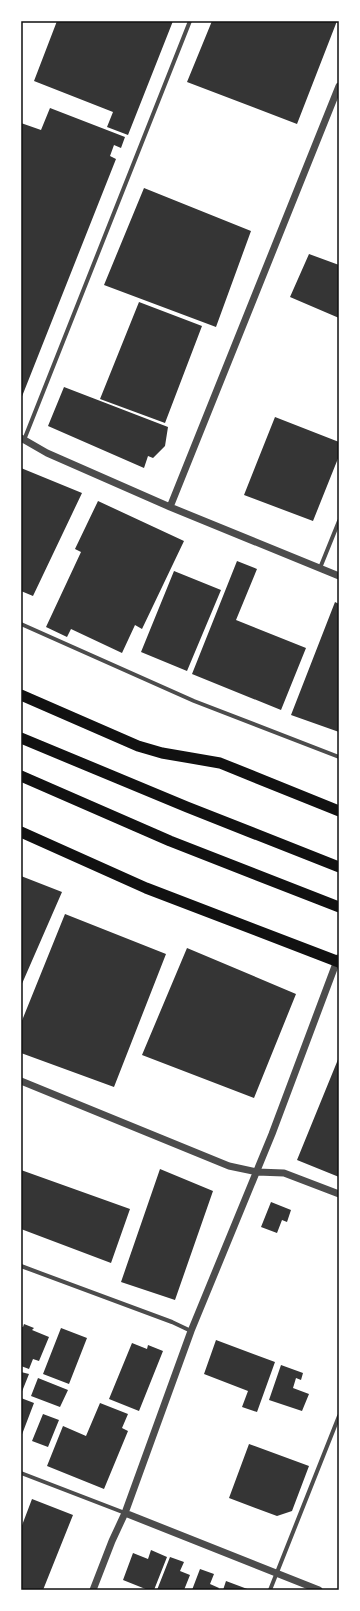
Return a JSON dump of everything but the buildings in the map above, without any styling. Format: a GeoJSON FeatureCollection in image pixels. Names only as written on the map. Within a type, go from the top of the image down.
{"type":"FeatureCollection","features":[{"type":"Feature","properties":{"kind":"highway"},"geometry":{"type":"LineString","coordinates":[[21,695],[138,746],[162,753],[220,763],[339,811]]}},
{"type":"Feature","properties":{"kind":"highway"},"geometry":{"type":"LineString","coordinates":[[21,738],[187,807],[339,866]]}},
{"type":"Feature","properties":{"kind":"highway"},"geometry":{"type":"LineString","coordinates":[[21,776],[170,841],[339,907]]}},
{"type":"Feature","properties":{"kind":"highway"},"geometry":{"type":"LineString","coordinates":[[21,832],[146,888],[338,960]]}},
{"type":"Feature","properties":{"kind":"street"},"geometry":{"type":"LineString","coordinates":[[190,21],[22,439],[47,453],[170,507],[339,576]]}},
{"type":"Feature","properties":{"kind":"street"},"geometry":{"type":"LineString","coordinates":[[170,507],[339,86]]}},
{"type":"Feature","properties":{"kind":"street"},"geometry":{"type":"LineString","coordinates":[[320,568],[339,521]]}},
{"type":"Feature","properties":{"kind":"street"},"geometry":{"type":"LineString","coordinates":[[21,624],[194,701],[339,757]]}},
{"type":"Feature","properties":{"kind":"street"},"geometry":{"type":"LineString","coordinates":[[93,1590],[125,1513],[192,1331],[257,1172],[338,960]]}},
{"type":"Feature","properties":{"kind":"street"},"geometry":{"type":"LineString","coordinates":[[21,1081],[229,1166],[257,1172],[284,1173],[339,1194]]}},
{"type":"Feature","properties":{"kind":"street"},"geometry":{"type":"LineString","coordinates":[[21,1266],[172,1322],[192,1331]]}},
{"type":"Feature","properties":{"kind":"street"},"geometry":{"type":"LineString","coordinates":[[270,1590],[339,1416]]}},
{"type":"Feature","properties":{"kind":"street"},"geometry":{"type":"LineString","coordinates":[[21,1473],[319,1590]]}}]}
